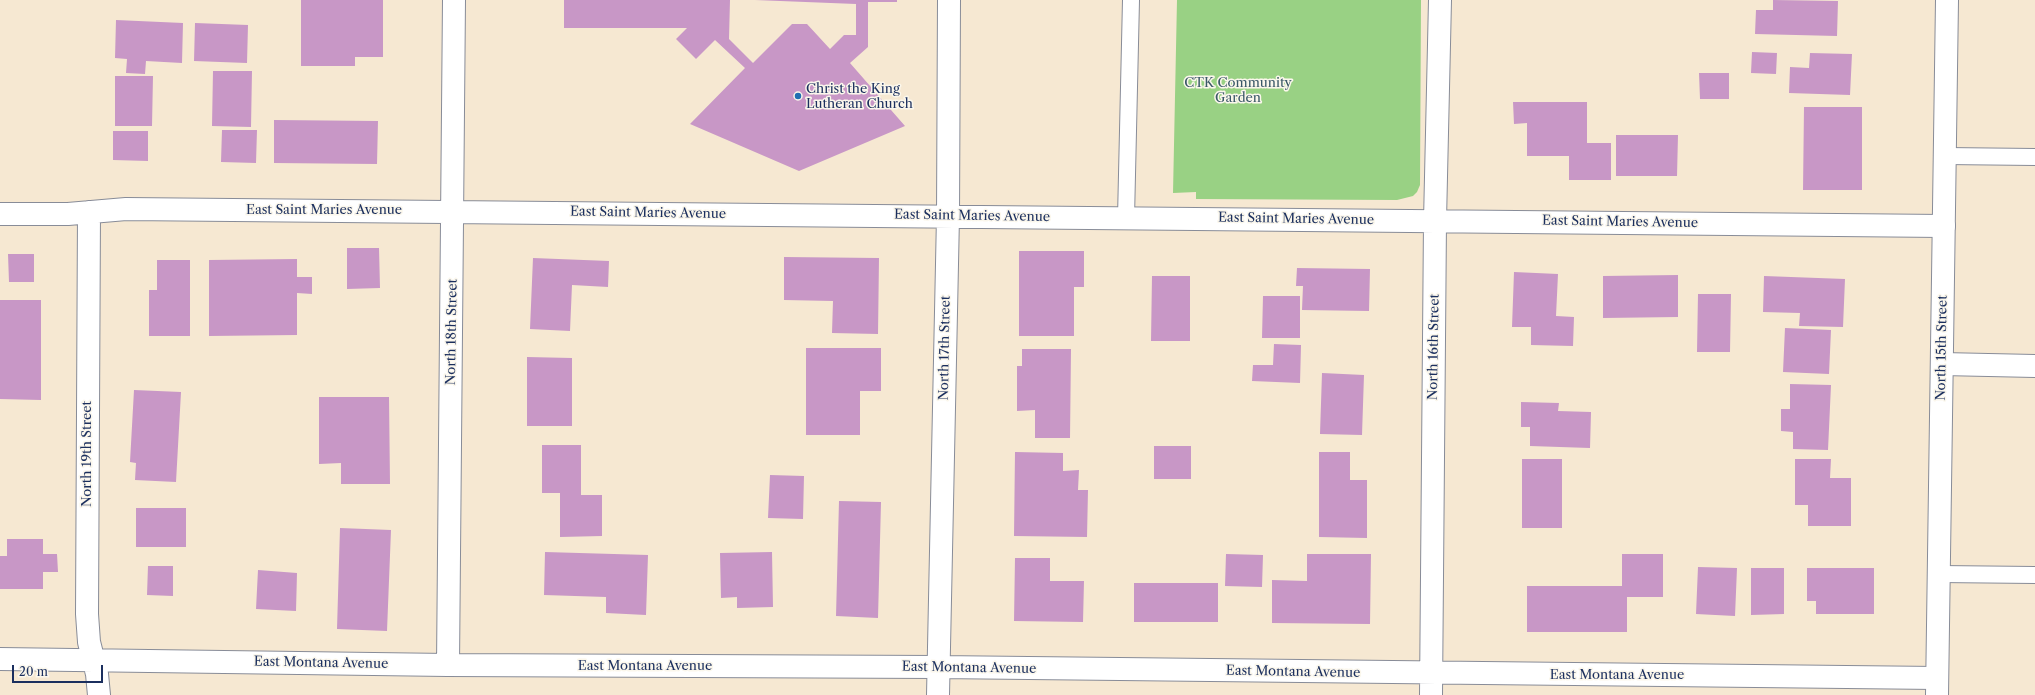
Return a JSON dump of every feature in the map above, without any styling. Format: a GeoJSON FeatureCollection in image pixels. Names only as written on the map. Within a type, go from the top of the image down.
{"type":"FeatureCollection","features":[{"type":"Feature","properties":{"kind":"street","name":"North 18th Street"},"geometry":{"type":"LineString","coordinates":[[448,665],[454,0]]}},
{"type":"Feature","properties":{"kind":"street","name":"North 17th Street"},"geometry":{"type":"LineString","coordinates":[[938,695],[948,216],[949,0]]}},
{"type":"Feature","properties":{"kind":"street","name":"North 16th Street"},"geometry":{"type":"LineString","coordinates":[[1431,695],[1435,220],[1440,0]]}},
{"type":"Feature","properties":{"kind":"street","name":"North 15th Street"},"geometry":{"type":"LineString","coordinates":[[1937,686],[1947,0]]}},
{"type":"Feature","properties":{"kind":"street","name":"East Saint Maries Avenue"},"geometry":{"type":"LineString","coordinates":[[0,214],[57,215],[126,209],[1435,220],[1944,226]]}},
{"type":"Feature","properties":{"kind":"street","name":"North 19th Street"},"geometry":{"type":"LineString","coordinates":[[89,212],[86,614],[98,695]]}},
{"type":"Feature","properties":{"kind":"street"},"geometry":{"type":"LineString","coordinates":[[1942,364],[2035,366]]}},
{"type":"Feature","properties":{"kind":"street","name":"East Montana Avenue"},"geometry":{"type":"LineString","coordinates":[[0,659],[448,665],[938,667],[1431,673],[1937,686]]}},
{"type":"Feature","properties":{"kind":"lane"},"geometry":{"type":"LineString","coordinates":[[1126,218],[1131,0]]}},
{"type":"Feature","properties":{"kind":"lane"},"geometry":{"type":"LineString","coordinates":[[1945,156],[2035,158]]}},
{"type":"Feature","properties":{"kind":"lane"},"geometry":{"type":"LineString","coordinates":[[1939,574],[2035,575]]}},
{"type":"Feature","properties":{"kind":"green space","name":"CTK Community Garden"},"geometry":{"type":"Polygon","coordinates":[[[1177,0],[1421,0],[1420,185],[1417,192],[1413,196],[1397,200],[1196,199],[1196,192],[1173,193],[1177,0]]]}},
{"type":"Feature","properties":{"kind":"building"},"geometry":{"type":"Polygon","coordinates":[[[301,0],[383,0],[383,57],[355,57],[355,66],[301,66],[301,0]]]}},
{"type":"Feature","properties":{"kind":"building","name":"Christ the King Lutheran Church"},"geometry":{"type":"Polygon","coordinates":[[[564,0],[730,0],[729,39],[753,63],[792,24],[807,24],[830,49],[844,35],[856,35],[856,4],[755,0],[897,0],[897,2],[868,2],[868,47],[850,63],[905,126],[799,171],[690,124],[745,68],[715,40],[696,59],[676,39],[687,28],[564,28],[564,0]]]}},
{"type":"Feature","properties":{"kind":"building"},"geometry":{"type":"Polygon","coordinates":[[[1773,0],[1838,1],[1837,36],[1755,34],[1756,10],[1773,10],[1773,0]]]}},
{"type":"Feature","properties":{"kind":"building"},"geometry":{"type":"Polygon","coordinates":[[[116,20],[183,23],[182,63],[146,61],[145,74],[126,73],[127,59],[115,58],[116,20]]]}},
{"type":"Feature","properties":{"kind":"building"},"geometry":{"type":"Polygon","coordinates":[[[195,23],[248,25],[247,63],[194,61],[195,23]]]}},
{"type":"Feature","properties":{"kind":"building"},"geometry":{"type":"Polygon","coordinates":[[[1752,52],[1777,53],[1776,74],[1751,73],[1752,52]]]}},
{"type":"Feature","properties":{"kind":"building"},"geometry":{"type":"Polygon","coordinates":[[[1810,53],[1852,54],[1850,95],[1789,93],[1790,67],[1809,68],[1810,53]]]}},
{"type":"Feature","properties":{"kind":"building"},"geometry":{"type":"Polygon","coordinates":[[[213,71],[252,71],[251,127],[212,126],[213,71]]]}},
{"type":"Feature","properties":{"kind":"building"},"geometry":{"type":"Polygon","coordinates":[[[1699,73],[1729,73],[1729,99],[1700,99],[1699,73]]]}},
{"type":"Feature","properties":{"kind":"building"},"geometry":{"type":"Polygon","coordinates":[[[115,76],[153,76],[152,126],[115,126],[115,76]]]}},
{"type":"Feature","properties":{"kind":"building"},"geometry":{"type":"Polygon","coordinates":[[[1513,102],[1587,102],[1587,143],[1611,143],[1611,180],[1569,180],[1569,156],[1527,156],[1527,123],[1514,124],[1513,102]]]}},
{"type":"Feature","properties":{"kind":"building"},"geometry":{"type":"Polygon","coordinates":[[[1804,107],[1862,107],[1862,190],[1803,190],[1804,107]]]}},
{"type":"Feature","properties":{"kind":"building"},"geometry":{"type":"Polygon","coordinates":[[[274,120],[378,121],[377,164],[274,163],[274,120]]]}},
{"type":"Feature","properties":{"kind":"building"},"geometry":{"type":"Polygon","coordinates":[[[222,130],[257,130],[256,163],[221,162],[222,130]]]}},
{"type":"Feature","properties":{"kind":"building"},"geometry":{"type":"Polygon","coordinates":[[[113,131],[148,131],[148,161],[113,160],[113,131]]]}},
{"type":"Feature","properties":{"kind":"building"},"geometry":{"type":"Polygon","coordinates":[[[1616,135],[1678,135],[1677,176],[1616,176],[1616,135]]]}},
{"type":"Feature","properties":{"kind":"building"},"geometry":{"type":"Polygon","coordinates":[[[347,248],[379,248],[380,288],[347,289],[347,248]]]}},
{"type":"Feature","properties":{"kind":"building"},"geometry":{"type":"Polygon","coordinates":[[[1019,251],[1084,251],[1084,287],[1074,287],[1074,336],[1019,336],[1019,251]]]}},
{"type":"Feature","properties":{"kind":"building"},"geometry":{"type":"Polygon","coordinates":[[[8,254],[34,254],[34,282],[9,282],[8,254]]]}},
{"type":"Feature","properties":{"kind":"building"},"geometry":{"type":"Polygon","coordinates":[[[784,257],[879,258],[878,334],[832,333],[833,301],[784,300],[784,257]]]}},
{"type":"Feature","properties":{"kind":"building"},"geometry":{"type":"Polygon","coordinates":[[[533,258],[609,261],[608,287],[572,285],[570,331],[530,329],[533,258]]]}},
{"type":"Feature","properties":{"kind":"building"},"geometry":{"type":"Polygon","coordinates":[[[297,259],[297,277],[312,277],[312,294],[297,293],[297,335],[209,336],[209,260],[297,259]]]}},
{"type":"Feature","properties":{"kind":"building"},"geometry":{"type":"Polygon","coordinates":[[[157,260],[190,260],[190,336],[149,336],[149,290],[157,290],[157,260]]]}},
{"type":"Feature","properties":{"kind":"building"},"geometry":{"type":"Polygon","coordinates":[[[1297,268],[1370,269],[1369,311],[1302,310],[1303,286],[1296,286],[1297,268]]]}},
{"type":"Feature","properties":{"kind":"building"},"geometry":{"type":"Polygon","coordinates":[[[1514,272],[1558,274],[1556,316],[1574,317],[1573,346],[1531,345],[1531,327],[1512,327],[1514,272]]]}},
{"type":"Feature","properties":{"kind":"building"},"geometry":{"type":"Polygon","coordinates":[[[1678,275],[1678,317],[1603,318],[1603,276],[1678,275]]]}},
{"type":"Feature","properties":{"kind":"building"},"geometry":{"type":"Polygon","coordinates":[[[1152,276],[1190,276],[1190,341],[1151,341],[1152,276]]]}},
{"type":"Feature","properties":{"kind":"building"},"geometry":{"type":"Polygon","coordinates":[[[1764,276],[1845,279],[1843,327],[1799,326],[1800,313],[1763,312],[1764,276]]]}},
{"type":"Feature","properties":{"kind":"building"},"geometry":{"type":"Polygon","coordinates":[[[1698,294],[1731,294],[1730,352],[1697,352],[1698,294]]]}},
{"type":"Feature","properties":{"kind":"building"},"geometry":{"type":"Polygon","coordinates":[[[1263,296],[1300,296],[1300,338],[1262,338],[1263,296]]]}},
{"type":"Feature","properties":{"kind":"building"},"geometry":{"type":"Polygon","coordinates":[[[0,300],[41,300],[41,400],[0,399],[0,300]]]}},
{"type":"Feature","properties":{"kind":"building"},"geometry":{"type":"Polygon","coordinates":[[[1785,328],[1831,330],[1829,374],[1783,372],[1785,328]]]}},
{"type":"Feature","properties":{"kind":"building"},"geometry":{"type":"Polygon","coordinates":[[[1274,344],[1301,345],[1300,383],[1252,381],[1253,365],[1273,365],[1274,344]]]}},
{"type":"Feature","properties":{"kind":"building"},"geometry":{"type":"Polygon","coordinates":[[[806,348],[881,348],[881,391],[860,391],[860,435],[806,435],[806,348]]]}},
{"type":"Feature","properties":{"kind":"building"},"geometry":{"type":"Polygon","coordinates":[[[1022,349],[1071,349],[1070,438],[1035,438],[1035,410],[1017,411],[1017,366],[1022,366],[1022,349]]]}},
{"type":"Feature","properties":{"kind":"building"},"geometry":{"type":"Polygon","coordinates":[[[527,357],[572,358],[572,426],[527,426],[527,357]]]}},
{"type":"Feature","properties":{"kind":"building"},"geometry":{"type":"Polygon","coordinates":[[[1322,373],[1364,375],[1362,435],[1320,434],[1322,373]]]}},
{"type":"Feature","properties":{"kind":"building"},"geometry":{"type":"Polygon","coordinates":[[[1790,384],[1831,385],[1828,450],[1793,449],[1793,432],[1781,431],[1781,409],[1790,409],[1790,384]]]}},
{"type":"Feature","properties":{"kind":"building"},"geometry":{"type":"Polygon","coordinates":[[[134,390],[181,392],[176,482],[135,480],[136,463],[130,462],[134,390]]]}},
{"type":"Feature","properties":{"kind":"building"},"geometry":{"type":"Polygon","coordinates":[[[319,397],[389,397],[390,484],[341,484],[341,463],[319,464],[319,397]]]}},
{"type":"Feature","properties":{"kind":"building"},"geometry":{"type":"Polygon","coordinates":[[[1521,402],[1559,403],[1558,411],[1591,412],[1590,448],[1530,446],[1530,427],[1521,427],[1521,402]]]}},
{"type":"Feature","properties":{"kind":"building"},"geometry":{"type":"Polygon","coordinates":[[[542,445],[581,445],[581,495],[602,495],[602,536],[560,537],[560,493],[542,493],[542,445]]]}},
{"type":"Feature","properties":{"kind":"building"},"geometry":{"type":"Polygon","coordinates":[[[1154,446],[1191,446],[1191,479],[1154,479],[1154,446]]]}},
{"type":"Feature","properties":{"kind":"building"},"geometry":{"type":"Polygon","coordinates":[[[1015,452],[1063,453],[1063,471],[1079,470],[1078,490],[1088,490],[1087,537],[1014,536],[1015,452]]]}},
{"type":"Feature","properties":{"kind":"building"},"geometry":{"type":"Polygon","coordinates":[[[1319,452],[1350,452],[1350,480],[1367,480],[1367,538],[1319,537],[1319,452]]]}},
{"type":"Feature","properties":{"kind":"building"},"geometry":{"type":"Polygon","coordinates":[[[1522,459],[1562,459],[1562,528],[1522,528],[1522,459]]]}},
{"type":"Feature","properties":{"kind":"building"},"geometry":{"type":"Polygon","coordinates":[[[1795,459],[1831,459],[1830,478],[1851,478],[1851,526],[1808,526],[1808,505],[1795,505],[1795,459]]]}},
{"type":"Feature","properties":{"kind":"building"},"geometry":{"type":"Polygon","coordinates":[[[770,475],[804,476],[803,519],[768,518],[770,475]]]}},
{"type":"Feature","properties":{"kind":"building"},"geometry":{"type":"Polygon","coordinates":[[[839,501],[881,502],[878,618],[836,616],[839,501]]]}},
{"type":"Feature","properties":{"kind":"building"},"geometry":{"type":"Polygon","coordinates":[[[136,508],[186,508],[186,547],[136,547],[136,508]]]}},
{"type":"Feature","properties":{"kind":"building"},"geometry":{"type":"Polygon","coordinates":[[[340,528],[391,530],[387,631],[337,629],[340,528]]]}},
{"type":"Feature","properties":{"kind":"building"},"geometry":{"type":"Polygon","coordinates":[[[7,539],[43,539],[43,554],[57,554],[58,572],[43,572],[43,589],[0,589],[0,556],[7,556],[7,539]]]}},
{"type":"Feature","properties":{"kind":"building"},"geometry":{"type":"Polygon","coordinates":[[[545,552],[648,555],[646,615],[606,613],[606,597],[544,595],[545,552]]]}},
{"type":"Feature","properties":{"kind":"building"},"geometry":{"type":"Polygon","coordinates":[[[772,552],[773,607],[737,608],[737,597],[721,598],[720,553],[772,552]]]}},
{"type":"Feature","properties":{"kind":"building"},"geometry":{"type":"Polygon","coordinates":[[[1226,554],[1263,555],[1262,587],[1225,586],[1226,554]]]}},
{"type":"Feature","properties":{"kind":"building"},"geometry":{"type":"Polygon","coordinates":[[[1307,554],[1371,554],[1370,624],[1272,623],[1272,580],[1307,581],[1307,554]]]}},
{"type":"Feature","properties":{"kind":"building"},"geometry":{"type":"Polygon","coordinates":[[[1622,554],[1663,554],[1663,597],[1627,597],[1627,632],[1527,632],[1527,586],[1622,586],[1622,554]]]}},
{"type":"Feature","properties":{"kind":"building"},"geometry":{"type":"Polygon","coordinates":[[[1015,558],[1050,558],[1050,581],[1084,581],[1083,622],[1014,621],[1015,558]]]}},
{"type":"Feature","properties":{"kind":"building"},"geometry":{"type":"Polygon","coordinates":[[[148,566],[173,566],[173,596],[147,595],[148,566]]]}},
{"type":"Feature","properties":{"kind":"building"},"geometry":{"type":"Polygon","coordinates":[[[1698,567],[1737,568],[1735,616],[1696,614],[1698,567]]]}},
{"type":"Feature","properties":{"kind":"building"},"geometry":{"type":"Polygon","coordinates":[[[1751,568],[1784,568],[1784,614],[1751,615],[1751,568]]]}},
{"type":"Feature","properties":{"kind":"building"},"geometry":{"type":"Polygon","coordinates":[[[1807,568],[1874,568],[1874,614],[1816,614],[1816,601],[1807,601],[1807,568]]]}},
{"type":"Feature","properties":{"kind":"building"},"geometry":{"type":"Polygon","coordinates":[[[258,570],[297,573],[296,611],[256,609],[258,570]]]}},
{"type":"Feature","properties":{"kind":"building"},"geometry":{"type":"Polygon","coordinates":[[[1134,583],[1218,583],[1218,622],[1134,622],[1134,583]]]}},
{"type":"Feature","properties":{"kind":"place","name":"Christ the King Lutheran Church"},"geometry":{"type":"Point","coordinates":[798,96]}}]}
